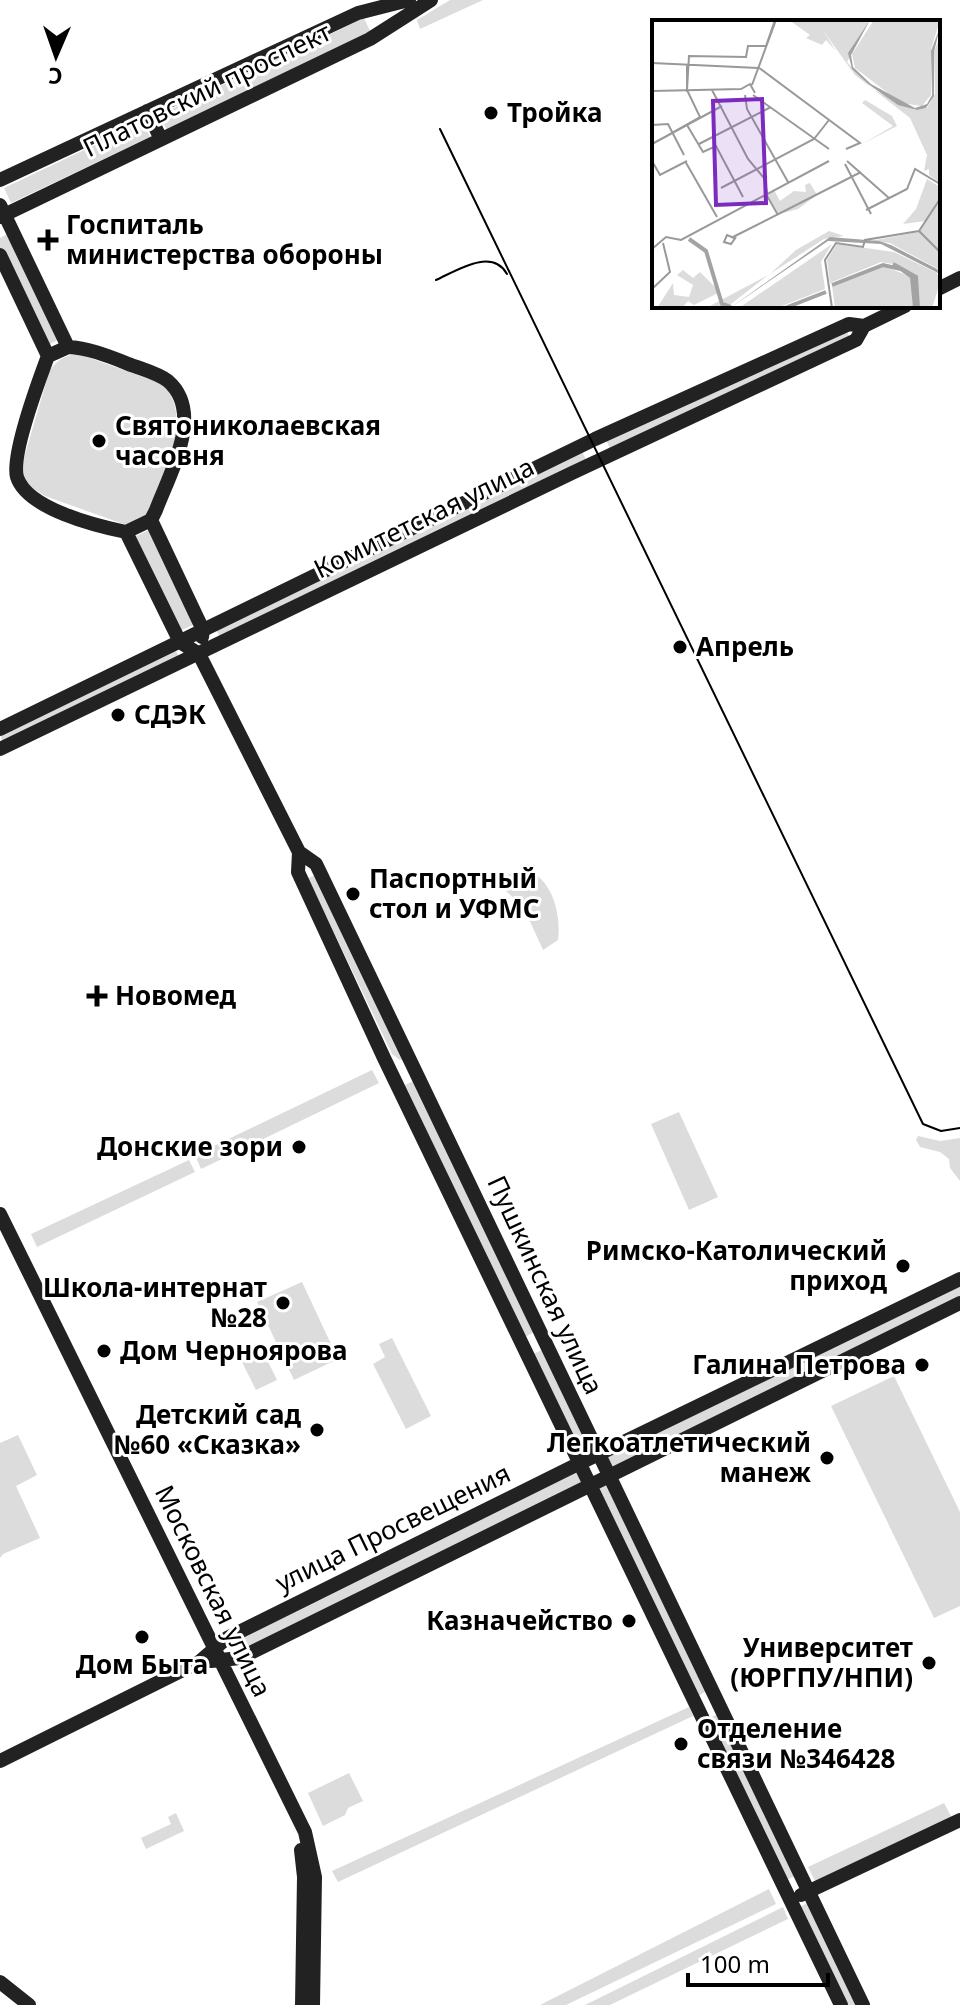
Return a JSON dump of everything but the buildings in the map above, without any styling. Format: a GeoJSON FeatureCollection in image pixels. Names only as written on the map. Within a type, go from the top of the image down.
{"type":"FeatureCollection","features":[{"type":"Feature","properties":{"kind":"main road","name":"Платовский проспект"},"geometry":{"type":"LineString","coordinates":[[0,180],[358,13],[409,0]]}},
{"type":"Feature","properties":{"kind":"main road","name":"Платовский проспект"},"geometry":{"type":"LineString","coordinates":[[1,212],[370,39],[431,0]]}},
{"type":"Feature","properties":{"kind":"main road"},"geometry":{"type":"LineString","coordinates":[[147,111],[161,139]]}},
{"type":"Feature","properties":{"kind":"main road"},"geometry":{"type":"LineString","coordinates":[[1,212],[68,347]]}},
{"type":"Feature","properties":{"kind":"main road"},"geometry":{"type":"LineString","coordinates":[[0,255],[48,356],[26,422],[17,459],[17,476],[29,493],[89,523],[126,532],[151,520],[183,434],[185,418],[177,394],[168,382],[155,374],[99,353],[68,347],[48,356]]}},
{"type":"Feature","properties":{"kind":"main road"},"geometry":{"type":"LineString","coordinates":[[940,288],[960,278]]}},
{"type":"Feature","properties":{"kind":"main road","name":"Комитетская улица"},"geometry":{"type":"LineString","coordinates":[[0,729],[595,439],[849,324],[864,326],[901,308]]}},
{"type":"Feature","properties":{"kind":"main road","name":"Комитетская улица"},"geometry":{"type":"LineString","coordinates":[[0,749],[856,340],[864,326]]}},
{"type":"Feature","properties":{"kind":"main road"},"geometry":{"type":"LineString","coordinates":[[126,532],[180,642],[199,654],[203,630],[151,520]]}},
{"type":"Feature","properties":{"kind":"main road"},"geometry":{"type":"LineString","coordinates":[[418,526],[426,543]]}},
{"type":"Feature","properties":{"kind":"main road","name":"Пушкинская улица"},"geometry":{"type":"LineString","coordinates":[[199,654],[299,852],[316,864],[863,2005]]}},
{"type":"Feature","properties":{"kind":"main road","name":"Пушкинская улица"},"geometry":{"type":"LineString","coordinates":[[299,852],[298,872],[841,2005]]}},
{"type":"Feature","properties":{"kind":"main road","name":"Московская улица"},"geometry":{"type":"LineString","coordinates":[[0,1214],[211,1658],[310,1848],[315,1877],[313,2005]]}},
{"type":"Feature","properties":{"kind":"main road","name":"Московская улица"},"geometry":{"type":"LineString","coordinates":[[0,1226],[298,1835],[304,1866],[302,2005]]}},
{"type":"Feature","properties":{"kind":"main road","name":"улица Просвещения"},"geometry":{"type":"LineString","coordinates":[[0,1761],[211,1658],[227,1638],[960,1279]]}},
{"type":"Feature","properties":{"kind":"main road","name":"улица Просвещения"},"geometry":{"type":"LineString","coordinates":[[211,1658],[240,1658],[960,1303]]}},
{"type":"Feature","properties":{"kind":"main road"},"geometry":{"type":"LineString","coordinates":[[790,1901],[960,1820]]}},
{"type":"Feature","properties":{"kind":"main road"},"geometry":{"type":"LineString","coordinates":[[0,1982],[29,2005]]}},
{"type":"Feature","properties":{"kind":"shaded area"},"geometry":{"type":"Polygon","coordinates":[[[450,0],[483,0],[420,29],[417,20],[450,0]]]}},
{"type":"Feature","properties":{"kind":"shaded area"},"geometry":{"type":"Polygon","coordinates":[[[364,18],[371,33],[167,130],[159,115],[364,18]]]}},
{"type":"Feature","properties":{"kind":"shaded area"},"geometry":{"type":"Polygon","coordinates":[[[143,122],[150,137],[11,203],[4,188],[143,122]]]}},
{"type":"Feature","properties":{"kind":"shaded area"},"geometry":{"type":"Polygon","coordinates":[[[9,233],[60,339],[46,346],[0,249],[0,238],[9,233]]]}},
{"type":"Feature","properties":{"kind":"shaded area"},"geometry":{"type":"Polygon","coordinates":[[[846,330],[851,340],[611,451],[606,440],[846,330]]]}},
{"type":"Feature","properties":{"kind":"shaded area"},"geometry":{"type":"Polygon","coordinates":[[[79,354],[163,384],[172,398],[176,430],[168,464],[145,517],[126,525],[45,496],[26,484],[22,465],[49,372],[61,359],[79,354]]]}},
{"type":"Feature","properties":{"kind":"shaded area"},"geometry":{"type":"Polygon","coordinates":[[[582,451],[587,462],[220,638],[216,629],[582,451]]]}},
{"type":"Feature","properties":{"kind":"shaded area"},"geometry":{"type":"Polygon","coordinates":[[[149,530],[195,624],[180,631],[134,537],[149,530]]]}},
{"type":"Feature","properties":{"kind":"shaded area"},"geometry":{"type":"Polygon","coordinates":[[[174,647],[180,659],[3,745],[0,732],[174,647]]]}},
{"type":"Feature","properties":{"kind":"shaded area"},"geometry":{"type":"Polygon","coordinates":[[[532,872],[551,893],[558,921],[558,940],[543,950],[523,906],[500,886],[509,874],[532,872]]]}},
{"type":"Feature","properties":{"kind":"shaded area"},"geometry":{"type":"Polygon","coordinates":[[[316,875],[404,1058],[400,1060],[392,1054],[308,878],[316,875]]]}},
{"type":"Feature","properties":{"kind":"shaded area"},"geometry":{"type":"Polygon","coordinates":[[[372,1070],[379,1083],[201,1169],[195,1155],[372,1070]]]}},
{"type":"Feature","properties":{"kind":"shaded area"},"geometry":{"type":"Polygon","coordinates":[[[415,1080],[534,1332],[525,1337],[405,1085],[415,1080]]]}},
{"type":"Feature","properties":{"kind":"shaded area"},"geometry":{"type":"Polygon","coordinates":[[[679,1112],[718,1197],[689,1210],[651,1124],[679,1112]]]}},
{"type":"Feature","properties":{"kind":"shaded area"},"geometry":{"type":"Polygon","coordinates":[[[918,1136],[940,1141],[960,1138],[960,1181],[950,1168],[949,1159],[940,1152],[920,1147],[916,1140],[918,1136]]]}},
{"type":"Feature","properties":{"kind":"shaded area"},"geometry":{"type":"Polygon","coordinates":[[[189,1160],[195,1172],[37,1247],[31,1234],[189,1160]]]}},
{"type":"Feature","properties":{"kind":"shaded area"},"geometry":{"type":"Polygon","coordinates":[[[302,1282],[338,1359],[294,1380],[257,1302],[302,1282]]]}},
{"type":"Feature","properties":{"kind":"shaded area"},"geometry":{"type":"Polygon","coordinates":[[[960,1282],[960,1302],[614,1471],[606,1453],[960,1282]]]}},
{"type":"Feature","properties":{"kind":"shaded area"},"geometry":{"type":"Polygon","coordinates":[[[392,1338],[431,1416],[406,1429],[373,1364],[385,1357],[379,1344],[392,1338]]]}},
{"type":"Feature","properties":{"kind":"shaded area"},"geometry":{"type":"Polygon","coordinates":[[[262,1349],[277,1380],[256,1390],[241,1360],[262,1349]]]}},
{"type":"Feature","properties":{"kind":"shaded area"},"geometry":{"type":"Polygon","coordinates":[[[544,1349],[591,1452],[580,1457],[533,1354],[544,1349]]]}},
{"type":"Feature","properties":{"kind":"shaded area"},"geometry":{"type":"Polygon","coordinates":[[[894,1376],[960,1512],[960,1606],[934,1618],[831,1406],[894,1376]]]}},
{"type":"Feature","properties":{"kind":"shaded area"},"geometry":{"type":"Polygon","coordinates":[[[18,1435],[37,1475],[16,1486],[40,1538],[0,1558],[0,1443],[18,1435]]]}},
{"type":"Feature","properties":{"kind":"shaded area"},"geometry":{"type":"Polygon","coordinates":[[[574,1467],[583,1487],[245,1653],[237,1639],[574,1467]]]}},
{"type":"Feature","properties":{"kind":"shaded area"},"geometry":{"type":"Polygon","coordinates":[[[609,1483],[707,1691],[694,1698],[595,1489],[609,1483]]]}},
{"type":"Feature","properties":{"kind":"shaded area"},"geometry":{"type":"Polygon","coordinates":[[[689,1707],[693,1716],[338,1882],[332,1871],[689,1707]]]}},
{"type":"Feature","properties":{"kind":"shaded area"},"geometry":{"type":"Polygon","coordinates":[[[718,1714],[797,1875],[784,1881],[707,1719],[718,1714]]]}},
{"type":"Feature","properties":{"kind":"shaded area"},"geometry":{"type":"Polygon","coordinates":[[[349,1773],[363,1801],[323,1826],[308,1793],[349,1773]]]}},
{"type":"Feature","properties":{"kind":"shaded area"},"geometry":{"type":"Polygon","coordinates":[[[944,1803],[952,1818],[817,1885],[808,1867],[944,1803]]]}},
{"type":"Feature","properties":{"kind":"shaded area"},"geometry":{"type":"Polygon","coordinates":[[[176,1813],[184,1831],[146,1849],[141,1838],[171,1824],[168,1817],[176,1813]]]}},
{"type":"Feature","properties":{"kind":"shaded area"},"geometry":{"type":"Polygon","coordinates":[[[769,1889],[776,1904],[566,2005],[540,2005],[769,1889]]]}},
{"type":"Feature","properties":{"kind":"shaded area"},"geometry":{"type":"Polygon","coordinates":[[[809,1902],[858,2005],[845,2005],[798,1908],[809,1902]]]}},
{"type":"Feature","properties":{"kind":"shaded area"},"geometry":{"type":"Polygon","coordinates":[[[783,1907],[788,1919],[610,2005],[585,2005],[783,1907]]]}},
{"type":"Feature","properties":{"kind":"tram line"},"geometry":{"type":"LineString","coordinates":[[440,129],[923,1124],[941,1131],[960,1128]]}},
{"type":"Feature","properties":{"kind":"tram line"},"geometry":{"type":"LineString","coordinates":[[436,280],[463,267],[483,262],[492,262],[507,274]]}},
{"type":"Feature","properties":{"kind":"place","name":"Тройка"},"geometry":{"type":"Point","coordinates":[491,113]}},
{"type":"Feature","properties":{"kind":"place","name":"Госпиталь министерства обороны"},"geometry":{"type":"Point","coordinates":[48,240]}},
{"type":"Feature","properties":{"kind":"place","name":"Святониколаевская часовня"},"geometry":{"type":"Point","coordinates":[99,441]}},
{"type":"Feature","properties":{"kind":"place","name":"Апрель"},"geometry":{"type":"Point","coordinates":[680,647]}},
{"type":"Feature","properties":{"kind":"place","name":"СДЭК"},"geometry":{"type":"Point","coordinates":[118,715]}},
{"type":"Feature","properties":{"kind":"place","name":"Паспортный стол и УФМС"},"geometry":{"type":"Point","coordinates":[353,894]}},
{"type":"Feature","properties":{"kind":"place","name":"Новомед"},"geometry":{"type":"Point","coordinates":[97,996]}},
{"type":"Feature","properties":{"kind":"place","name":"Донские зори"},"geometry":{"type":"Point","coordinates":[299,1147]}},
{"type":"Feature","properties":{"kind":"place","name":"Римско-Католический приход"},"geometry":{"type":"Point","coordinates":[903,1266]}},
{"type":"Feature","properties":{"kind":"place","name":"Школа-интернат №28"},"geometry":{"type":"Point","coordinates":[283,1303]}},
{"type":"Feature","properties":{"kind":"place","name":"Дом Черноярова"},"geometry":{"type":"Point","coordinates":[104,1351]}},
{"type":"Feature","properties":{"kind":"place","name":"Галина Петрова"},"geometry":{"type":"Point","coordinates":[922,1365]}},
{"type":"Feature","properties":{"kind":"place","name":"Детский сад №60 «Сказка»"},"geometry":{"type":"Point","coordinates":[317,1430]}},
{"type":"Feature","properties":{"kind":"place","name":"Легкоатлетический манеж"},"geometry":{"type":"Point","coordinates":[827,1458]}},
{"type":"Feature","properties":{"kind":"place","name":"Казначейство"},"geometry":{"type":"Point","coordinates":[629,1621]}},
{"type":"Feature","properties":{"kind":"place","name":"Дом Быта"},"geometry":{"type":"Point","coordinates":[142,1637]}},
{"type":"Feature","properties":{"kind":"place","name":"Университет (ЮРГПУ/НПИ)"},"geometry":{"type":"Point","coordinates":[929,1663]}},
{"type":"Feature","properties":{"kind":"place","name":"Отделение связи №346428"},"geometry":{"type":"Point","coordinates":[681,1744]}}]}
